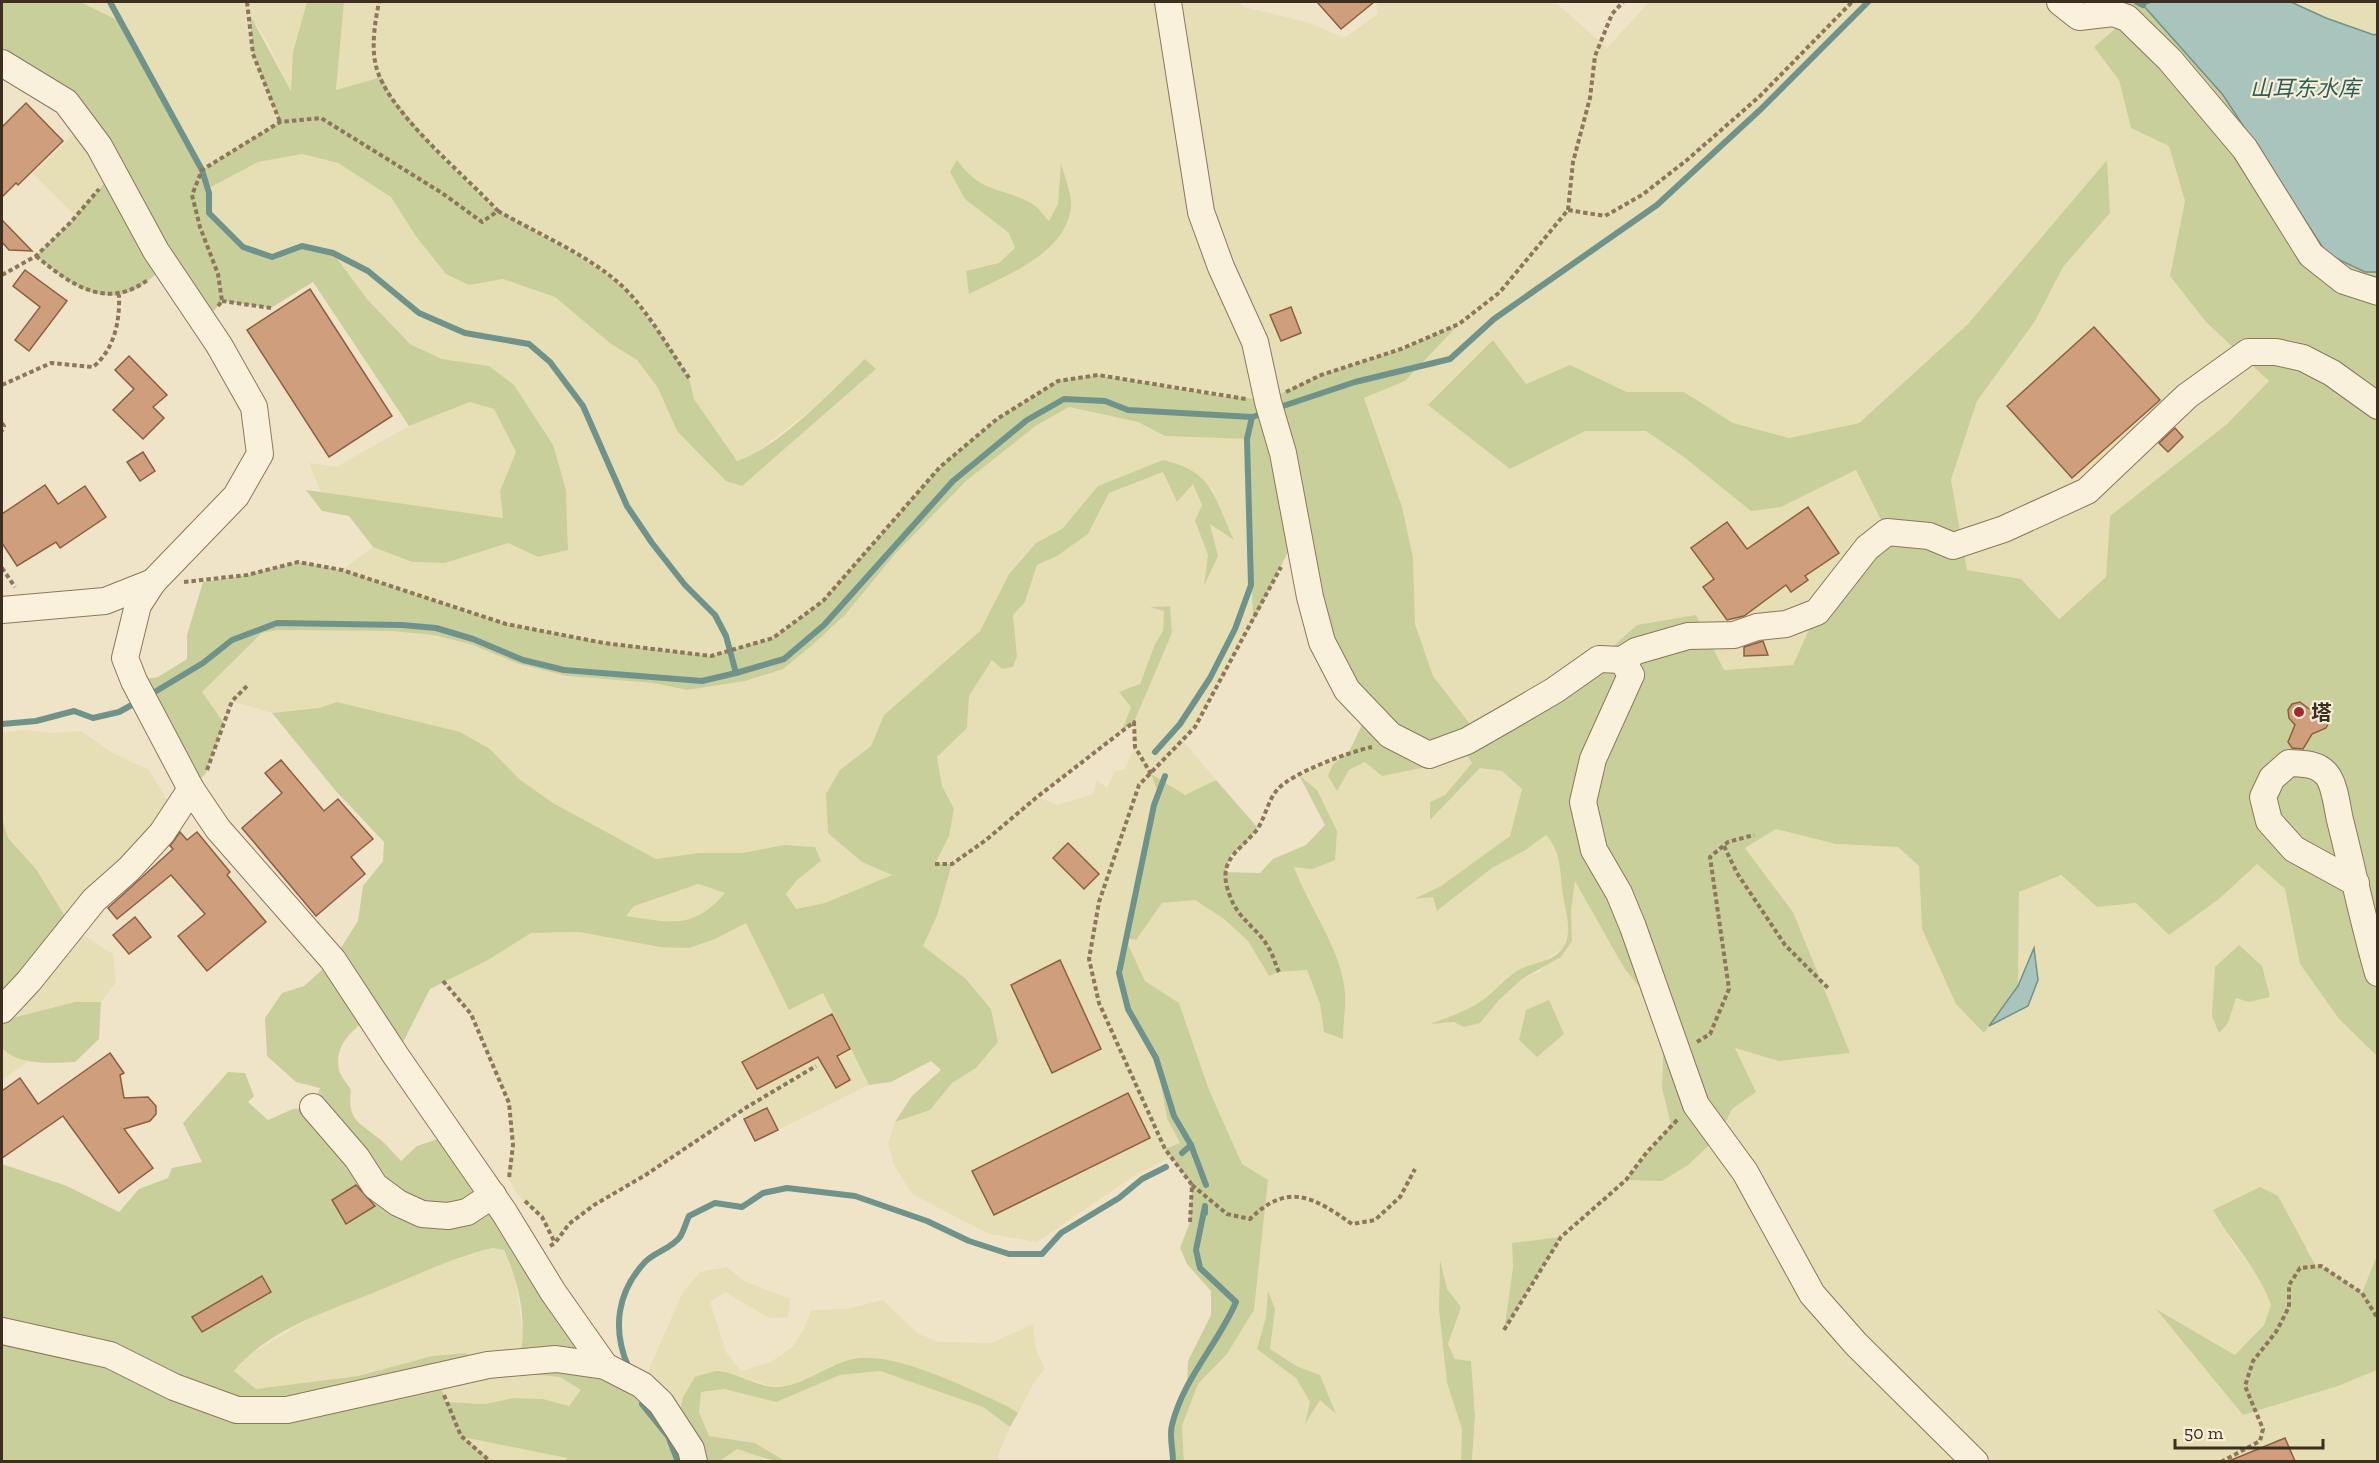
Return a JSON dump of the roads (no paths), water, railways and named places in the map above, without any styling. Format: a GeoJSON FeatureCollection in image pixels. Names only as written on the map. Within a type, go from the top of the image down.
{"type":"FeatureCollection","features":[{"type":"Feature","properties":{"kind":"street"},"geometry":{"type":"LineString","coordinates":[[1168,2],[1201,212],[1221,267],[1255,342],[1300,529],[1310,597],[1322,642],[1347,690],[1390,735],[1429,755],[1467,741],[1555,690],[1599,659],[1622,660],[1636,651],[1688,636],[1734,635],[1757,627],[1786,624],[1817,612],[1867,548],[1887,532],[1929,536],[1953,546],[2004,529],[2087,491],[2187,396],[2248,352],[2276,352],[2303,358],[2332,373],[2378,406]]}},
{"type":"Feature","properties":{"kind":"street"},"geometry":{"type":"LineString","coordinates":[[2060,2],[2079,17],[2113,13],[2127,18],[2170,60],[2245,149],[2311,255],[2344,281],[2378,292]]}},
{"type":"Feature","properties":{"kind":"street"},"geometry":{"type":"LineString","coordinates":[[2,63],[66,102],[99,146],[166,266],[204,322],[254,407],[260,454],[236,496],[153,582],[138,605],[125,658],[134,681],[191,789],[218,829],[260,880],[333,960],[396,1056],[502,1190],[531,1255],[605,1366]]}},
{"type":"Feature","properties":{"kind":"street"},"geometry":{"type":"LineString","coordinates":[[2,610],[105,601],[153,582]]}},
{"type":"Feature","properties":{"kind":"street"},"geometry":{"type":"LineString","coordinates":[[1622,660],[1631,675],[1593,759],[1583,802],[1593,850],[1623,901],[1696,1105],[1745,1172],[1812,1294],[1856,1344],[1975,1461]]}},
{"type":"Feature","properties":{"kind":"street"},"geometry":{"type":"LineString","coordinates":[[2356,883],[2294,849],[2269,821],[2263,797],[2272,778],[2289,763],[2313,764],[2328,776],[2356,883],[2378,973]]}},
{"type":"Feature","properties":{"kind":"street"},"geometry":{"type":"LineString","coordinates":[[2,1010],[29,981],[94,900],[129,869],[162,833],[191,789]]}},
{"type":"Feature","properties":{"kind":"street"},"geometry":{"type":"LineString","coordinates":[[313,1107],[357,1158],[375,1186],[398,1203],[422,1214],[448,1216],[467,1212],[502,1190]]}},
{"type":"Feature","properties":{"kind":"street"},"geometry":{"type":"LineString","coordinates":[[2,1331],[110,1355],[174,1387],[237,1410],[286,1410],[488,1365],[556,1359],[605,1366],[642,1385],[661,1403],[691,1449],[694,1461]]}},
{"type":"Feature","properties":{"kind":"water","name":"山耳东水库"},"geometry":{"type":"Polygon","coordinates":[[[2151,2],[2291,2],[2326,18],[2374,35],[2377,34],[2377,272],[2365,272],[2327,254],[2223,95],[2143,5],[2151,2]]]}},
{"type":"Feature","properties":{"kind":"water"},"geometry":{"type":"Polygon","coordinates":[[[2034,948],[2038,980],[2028,1006],[1989,1026],[2018,986],[2034,948]]]}},
{"type":"Feature","properties":{"kind":"waterway"},"geometry":{"type":"LineString","coordinates":[[110,2],[202,170],[209,193],[209,213],[243,247],[272,257],[302,246],[333,253],[368,271],[419,313],[465,333],[529,344],[550,362],[583,406],[627,506],[685,585],[715,615],[726,636],[736,673]]}},
{"type":"Feature","properties":{"kind":"waterway"},"geometry":{"type":"LineString","coordinates":[[1277,408],[1355,382],[1450,359],[1494,319],[1657,205],[1761,109],[1868,2]]}},
{"type":"Feature","properties":{"kind":"waterway"},"geometry":{"type":"LineString","coordinates":[[2137,2],[2143,5]]}},
{"type":"Feature","properties":{"kind":"waterway"},"geometry":{"type":"LineString","coordinates":[[148,696],[203,663],[232,640],[277,623],[402,625],[436,628],[473,639],[523,660],[564,670],[702,681],[736,673],[784,659],[824,625],[953,481],[1027,420],[1064,399],[1105,401],[1128,410],[1252,417],[1265,413]]}},
{"type":"Feature","properties":{"kind":"waterway"},"geometry":{"type":"LineString","coordinates":[[1155,752],[1180,724],[1210,678],[1235,629],[1251,585],[1247,439],[1252,417]]}},
{"type":"Feature","properties":{"kind":"waterway"},"geometry":{"type":"LineString","coordinates":[[2,724],[36,721],[74,711],[93,718],[119,712],[139,701]]}},
{"type":"Feature","properties":{"kind":"waterway"},"geometry":{"type":"LineString","coordinates":[[1165,776],[1154,805],[1119,973],[1128,1009],[1156,1058],[1174,1116],[1191,1145],[1206,1185]]}},
{"type":"Feature","properties":{"kind":"waterway"},"geometry":{"type":"LineString","coordinates":[[1182,1153],[1191,1145]]}},
{"type":"Feature","properties":{"kind":"waterway"},"geometry":{"type":"LineString","coordinates":[[628,1366],[623,1352],[619,1325],[620,1311],[628,1286],[645,1262],[680,1237],[689,1216],[715,1203],[742,1207],[763,1193],[787,1188],[855,1196],[927,1221],[969,1241],[1009,1254],[1042,1254],[1061,1233],[1119,1198],[1142,1179],[1166,1167]]}},
{"type":"Feature","properties":{"kind":"waterway"},"geometry":{"type":"LineString","coordinates":[[1173,1462],[1171,1429],[1177,1408],[1192,1377],[1236,1302],[1200,1268],[1196,1250],[1205,1206],[1205,1213]]}},
{"type":"Feature","properties":{"kind":"waterway"},"geometry":{"type":"LineString","coordinates":[[642,1404],[668,1436],[678,1462]]}},
{"type":"Feature","properties":{"kind":"place","name":"塔"},"geometry":{"type":"Point","coordinates":[2299,712]}}]}
